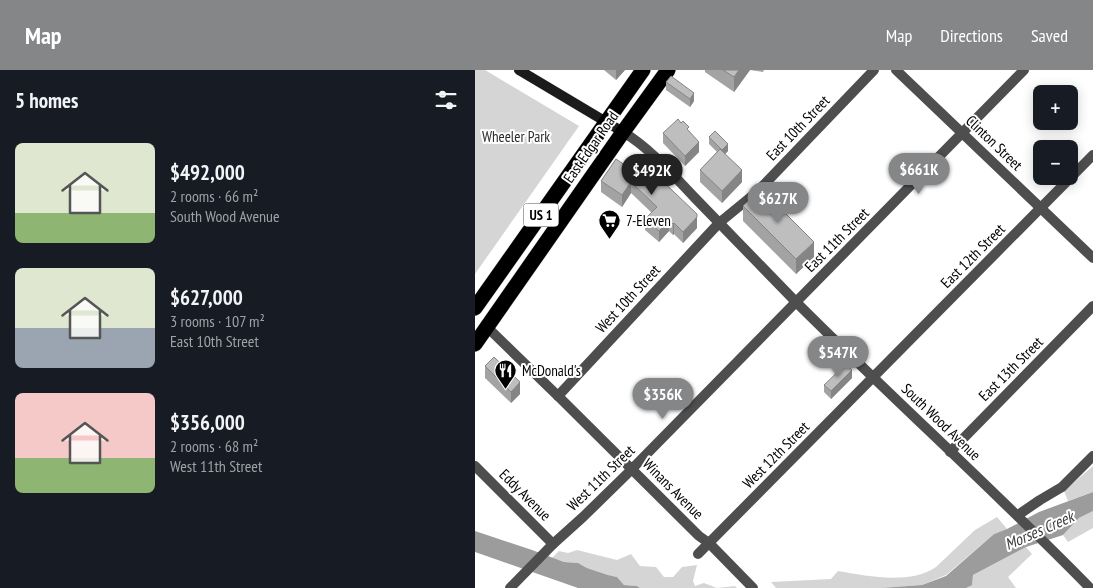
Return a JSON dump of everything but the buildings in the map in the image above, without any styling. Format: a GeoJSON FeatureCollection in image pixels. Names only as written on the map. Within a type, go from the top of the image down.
{"type":"FeatureCollection","features":[{"type":"Feature","properties":{"kind":"highway","name":"East Edgar Road"},"geometry":{"type":"LineString","coordinates":[[475,308],[643,70]]}},
{"type":"Feature","properties":{"kind":"highway","name":"East Edgar Road"},"geometry":{"type":"LineString","coordinates":[[475,344],[668,70]]}},
{"type":"Feature","properties":{"kind":"main road","name":"South Wood Avenue"},"geometry":{"type":"LineString","coordinates":[[519,70],[623,132]]}},
{"type":"Feature","properties":{"kind":"street","name":"East 10th Street"},"geometry":{"type":"LineString","coordinates":[[719,223],[758,191],[874,70]]}},
{"type":"Feature","properties":{"kind":"street","name":"Clinton Street"},"geometry":{"type":"LineString","coordinates":[[896,70],[1093,258]]}},
{"type":"Feature","properties":{"kind":"street","name":"East 11th Street"},"geometry":{"type":"LineString","coordinates":[[797,302],[1025,70]]}},
{"type":"Feature","properties":{"kind":"street","name":"South Wood Avenue"},"geometry":{"type":"LineString","coordinates":[[623,132],[636,140],[674,176],[797,302],[1090,588]]}},
{"type":"Feature","properties":{"kind":"street","name":"East 12th Street"},"geometry":{"type":"LineString","coordinates":[[874,378],[1093,155]]}},
{"type":"Feature","properties":{"kind":"street","name":"West 10th Street"},"geometry":{"type":"LineString","coordinates":[[559,396],[719,223]]}},
{"type":"Feature","properties":{"kind":"street","name":"West 11th Street"},"geometry":{"type":"LineString","coordinates":[[510,588],[632,469],[797,302]]}},
{"type":"Feature","properties":{"kind":"street","name":"East 13th Street"},"geometry":{"type":"LineString","coordinates":[[950,452],[1093,306]]}},
{"type":"Feature","properties":{"kind":"street","name":"Winans Avenue"},"geometry":{"type":"LineString","coordinates":[[487,327],[753,588]]}},
{"type":"Feature","properties":{"kind":"street","name":"West 12th Street"},"geometry":{"type":"LineString","coordinates":[[699,554],[874,378]]}},
{"type":"Feature","properties":{"kind":"street"},"geometry":{"type":"LineString","coordinates":[[1019,517],[1040,500],[1062,487],[1093,456]]}},
{"type":"Feature","properties":{"kind":"street","name":"Eddy Avenue"},"geometry":{"type":"LineString","coordinates":[[475,466],[553,544]]}},
{"type":"Feature","properties":{"kind":"green space","name":"Wheeler Park"},"geometry":{"type":"Polygon","coordinates":[[[475,70],[485,70],[579,126],[475,274],[475,70]]]}},
{"type":"Feature","properties":{"kind":"green space"},"geometry":{"type":"Polygon","coordinates":[[[1093,466],[1093,492],[1068,501],[1064,491],[1093,466]]]}},
{"type":"Feature","properties":{"kind":"green space"},"geometry":{"type":"Polygon","coordinates":[[[1093,511],[1093,528],[1068,542],[1063,535],[1079,518],[1093,511]]]}},
{"type":"Feature","properties":{"kind":"green space"},"geometry":{"type":"Polygon","coordinates":[[[997,517],[1007,529],[994,534],[946,575],[922,585],[881,588],[776,588],[771,582],[831,579],[838,571],[888,578],[926,573],[936,567],[975,530],[997,517]]]}},
{"type":"Feature","properties":{"kind":"green space"},"geometry":{"type":"Polygon","coordinates":[[[1026,547],[1032,554],[1008,577],[1016,588],[966,588],[972,584],[973,575],[1026,547]]]}},
{"type":"Feature","properties":{"kind":"green space"},"geometry":{"type":"Polygon","coordinates":[[[577,550],[617,560],[631,554],[640,566],[656,567],[664,577],[673,577],[682,567],[697,565],[693,581],[695,586],[704,583],[717,588],[640,588],[624,585],[617,577],[587,568],[578,563],[564,562],[552,558],[559,551],[568,553],[577,550]]]}},
{"type":"Feature","properties":{"kind":"green space"},"geometry":{"type":"Polygon","coordinates":[[[735,586],[737,588],[717,588],[735,586]]]}},
{"type":"Feature","properties":{"kind":"water","name":"Morses Creek"},"geometry":{"type":"Polygon","coordinates":[[[1093,492],[1093,511],[1079,518],[1063,535],[1026,547],[973,575],[972,585],[966,588],[881,588],[922,585],[946,576],[994,534],[1039,512],[1093,492]]]}},
{"type":"Feature","properties":{"kind":"water"},"geometry":{"type":"Polygon","coordinates":[[[475,531],[564,562],[578,563],[587,568],[617,577],[624,585],[640,588],[578,588],[475,552],[475,531]]]}},
{"type":"Feature","properties":{"kind":"place","name":"7-Eleven"},"geometry":{"type":"Point","coordinates":[610,240]}},
{"type":"Feature","properties":{"kind":"place","name":"McDonald's"},"geometry":{"type":"Point","coordinates":[506,390]}}]}
